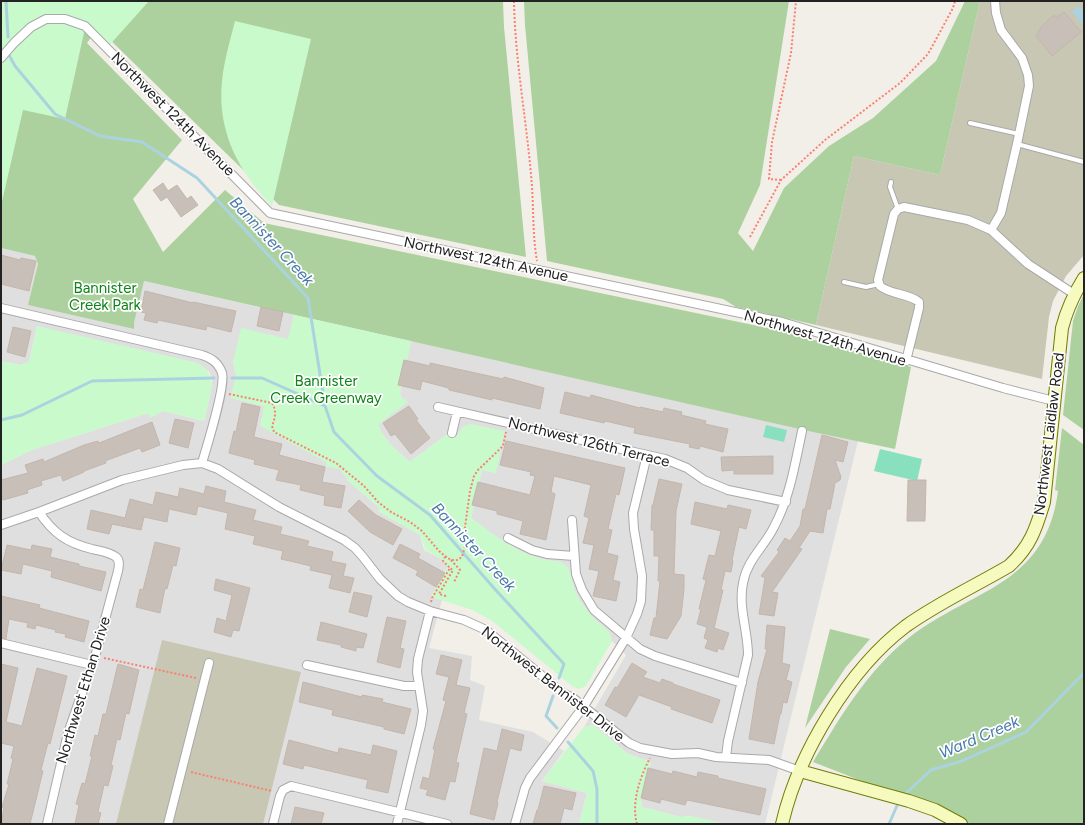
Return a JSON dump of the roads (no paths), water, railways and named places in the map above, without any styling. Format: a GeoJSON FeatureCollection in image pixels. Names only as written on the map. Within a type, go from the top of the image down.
{"type":"FeatureCollection","features":[{"type":"Feature","properties":{"kind":"street"},"geometry":{"type":"LineString","coordinates":[[991,230],[1001,213],[1028,98],[1029,86],[1028,75],[1022,58],[1001,30],[996,13],[995,1]]}},
{"type":"Feature","properties":{"kind":"street","name":"Northwest 124th Avenue"},"geometry":{"type":"LineString","coordinates":[[1,58],[31,27],[46,19],[66,19],[85,26],[270,214],[782,322],[1002,388],[1054,400]]}},
{"type":"Feature","properties":{"kind":"street"},"geometry":{"type":"LineString","coordinates":[[906,360],[919,308],[919,302],[914,298],[884,289],[880,286],[878,280],[894,214],[898,209],[904,207],[968,220],[991,230],[1028,264],[1074,294]]}},
{"type":"Feature","properties":{"kind":"street","name":"Northwest Laidlaw Road"},"geometry":{"type":"LineString","coordinates":[[782,824],[800,771],[820,730],[837,702],[861,669],[885,644],[923,614],[1008,566],[1026,547],[1037,528],[1044,502],[1062,328],[1074,294],[1084,278]]}},
{"type":"Feature","properties":{"kind":"street"},"geometry":{"type":"LineString","coordinates":[[1,308],[202,355],[215,361],[219,367],[223,380],[202,463]]}},
{"type":"Feature","properties":{"kind":"street","name":"Northwest 126th Terrace"},"geometry":{"type":"LineString","coordinates":[[438,407],[508,422],[675,462],[687,468],[704,480],[728,490],[786,502]]}},
{"type":"Feature","properties":{"kind":"street"},"geometry":{"type":"LineString","coordinates":[[452,433],[457,412]]}},
{"type":"Feature","properties":{"kind":"street"},"geometry":{"type":"LineString","coordinates":[[726,757],[728,741],[748,655],[748,641],[741,601],[743,583],[748,566],[773,529],[786,502],[802,431]]}},
{"type":"Feature","properties":{"kind":"street"},"geometry":{"type":"LineString","coordinates":[[515,824],[522,798],[530,778],[584,706],[626,638],[637,614],[641,601],[642,576],[634,529],[633,513],[647,455]]}},
{"type":"Feature","properties":{"kind":"street","name":"Northwest Bannister Drive"},"geometry":{"type":"LineString","coordinates":[[1,525],[129,478],[183,465],[202,463],[218,469],[279,507],[344,540],[363,556],[380,579],[389,588],[408,602],[430,611],[464,620],[486,630],[563,693],[584,706],[629,743],[640,748],[672,754],[698,753],[726,757],[769,760],[800,771]]}},
{"type":"Feature","properties":{"kind":"street","name":"Northwest Ethan Drive"},"geometry":{"type":"LineString","coordinates":[[39,512],[48,526],[59,535],[77,546],[108,553],[117,557],[119,562],[118,571],[95,656],[68,733],[47,824]]}},
{"type":"Feature","properties":{"kind":"street"},"geometry":{"type":"LineString","coordinates":[[572,520],[576,574],[582,590],[594,610],[640,649],[655,656],[742,683]]}},
{"type":"Feature","properties":{"kind":"street"},"geometry":{"type":"LineString","coordinates":[[508,538],[532,550],[547,554],[574,556]]}},
{"type":"Feature","properties":{"kind":"street"},"geometry":{"type":"LineString","coordinates":[[397,824],[421,725],[422,711],[416,672],[430,611]]}},
{"type":"Feature","properties":{"kind":"street"},"geometry":{"type":"LineString","coordinates":[[1,643],[92,665]]}},
{"type":"Feature","properties":{"kind":"street"},"geometry":{"type":"LineString","coordinates":[[168,824],[209,663]]}},
{"type":"Feature","properties":{"kind":"street"},"geometry":{"type":"LineString","coordinates":[[307,664],[404,686],[418,686]]}},
{"type":"Feature","properties":{"kind":"street"},"geometry":{"type":"LineString","coordinates":[[800,771],[891,796],[935,810],[960,824]]}},
{"type":"Feature","properties":{"kind":"street"},"geometry":{"type":"LineString","coordinates":[[273,824],[282,792],[291,786],[447,824]]}},
{"type":"Feature","properties":{"kind":"lane"},"geometry":{"type":"LineString","coordinates":[[970,123],[1019,134]]}},
{"type":"Feature","properties":{"kind":"lane"},"geometry":{"type":"LineString","coordinates":[[1017,144],[1084,162]]}},
{"type":"Feature","properties":{"kind":"lane"},"geometry":{"type":"LineString","coordinates":[[891,182],[890,187],[898,209]]}},
{"type":"Feature","properties":{"kind":"lane"},"geometry":{"type":"LineString","coordinates":[[844,282],[866,286],[879,284]]}},
{"type":"Feature","properties":{"kind":"water"},"geometry":{"type":"Polygon","coordinates":[[[1079,6],[1084,12],[1084,26],[1072,12],[1079,6]]]}},
{"type":"Feature","properties":{"kind":"waterway","name":"Bannister Creek"},"geometry":{"type":"LineString","coordinates":[[6,1],[8,37]]}},
{"type":"Feature","properties":{"kind":"waterway","name":"Bannister Creek"},"geometry":{"type":"LineString","coordinates":[[9,55],[15,66],[55,114],[100,136],[142,142],[197,178],[308,298],[325,406],[334,432],[377,476],[430,515],[493,587],[564,664],[559,678]]}},
{"type":"Feature","properties":{"kind":"waterway"},"geometry":{"type":"LineString","coordinates":[[1,420],[22,415],[92,381],[214,378]]}},
{"type":"Feature","properties":{"kind":"waterway"},"geometry":{"type":"LineString","coordinates":[[232,378],[262,378],[325,406]]}},
{"type":"Feature","properties":{"kind":"waterway","name":"Ward Creek"},"geometry":{"type":"LineString","coordinates":[[904,795],[931,770],[962,761],[1026,732],[1084,673]]}},
{"type":"Feature","properties":{"kind":"waterway","name":"Bannister Creek"},"geometry":{"type":"LineString","coordinates":[[553,696],[546,716],[557,728]]}},
{"type":"Feature","properties":{"kind":"waterway","name":"Bannister Creek"},"geometry":{"type":"LineString","coordinates":[[568,742],[593,771],[597,789],[597,824]]}},
{"type":"Feature","properties":{"kind":"waterway","name":"Ward Creek"},"geometry":{"type":"LineString","coordinates":[[889,824],[899,801]]}},
{"type":"Feature","properties":{"kind":"park label","name":"Bannister Creek Park"},"geometry":{"type":"Point","coordinates":[105,296]}},
{"type":"Feature","properties":{"kind":"park label","name":"Bannister Creek Greenway"},"geometry":{"type":"Point","coordinates":[326,390]}}]}
